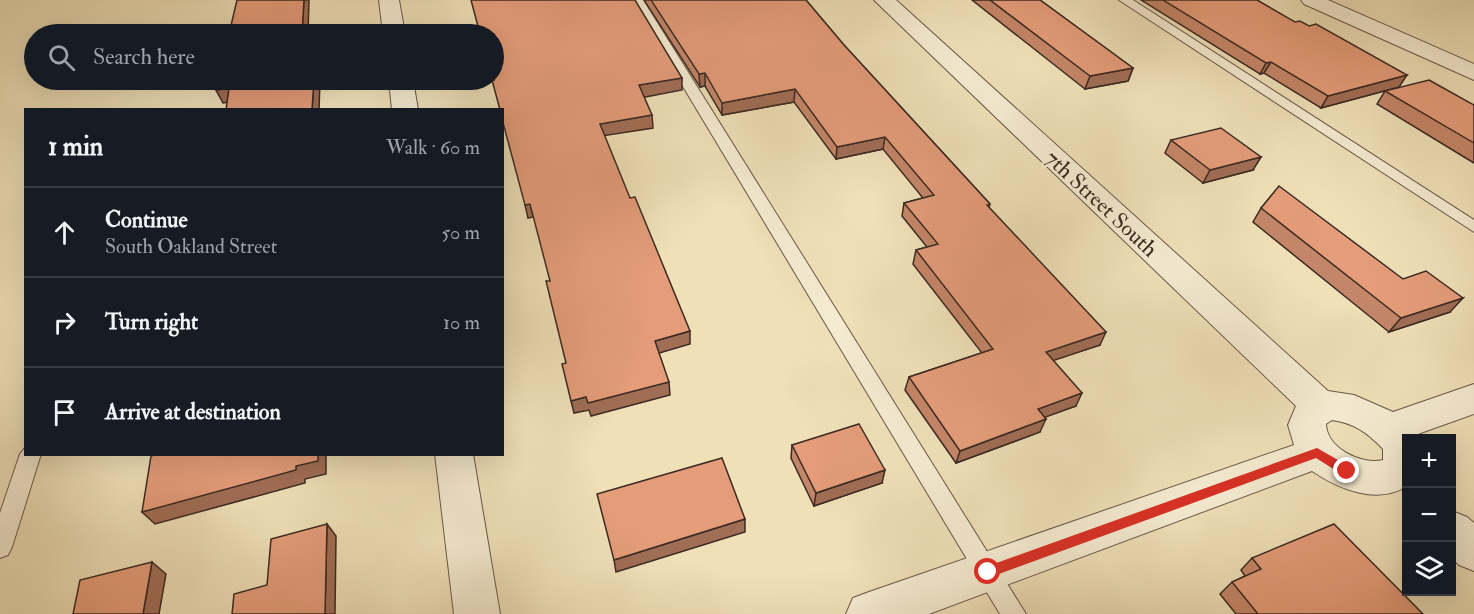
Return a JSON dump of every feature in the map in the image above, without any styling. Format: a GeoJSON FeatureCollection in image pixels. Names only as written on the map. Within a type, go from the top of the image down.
{"type":"FeatureCollection","features":[{"type":"Feature","properties":{"kind":"street"},"geometry":{"type":"LineString","coordinates":[[389,0],[393,24]]}},
{"type":"Feature","properties":{"kind":"street","name":"7th Street South"},"geometry":{"type":"LineString","coordinates":[[884,0],[1321,407]]}},
{"type":"Feature","properties":{"kind":"street"},"geometry":{"type":"LineString","coordinates":[[1311,0],[1474,73]]}},
{"type":"Feature","properties":{"kind":"street"},"geometry":{"type":"LineString","coordinates":[[402,90],[405,108]]}},
{"type":"Feature","properties":{"kind":"street"},"geometry":{"type":"LineString","coordinates":[[1388,429],[1474,399]]}},
{"type":"Feature","properties":{"kind":"street"},"geometry":{"type":"LineString","coordinates":[[1332,405],[1354,410],[1388,429],[1403,451],[1404,461],[1400,470],[1399,482],[1364,477],[1347,471],[1317,453],[1306,429],[1306,419],[1312,411],[1332,405]]}},
{"type":"Feature","properties":{"kind":"street"},"geometry":{"type":"LineString","coordinates":[[869,614],[1317,453]]}},
{"type":"Feature","properties":{"kind":"street"},"geometry":{"type":"LineString","coordinates":[[454,456],[477,614]]}},
{"type":"Feature","properties":{"kind":"street"},"geometry":{"type":"LineString","coordinates":[[1456,534],[1474,551]]}},
{"type":"Feature","properties":{"kind":"lane"},"geometry":{"type":"LineString","coordinates":[[637,0],[1014,614]]}},
{"type":"Feature","properties":{"kind":"lane"},"geometry":{"type":"LineString","coordinates":[[1125,0],[1474,227]]}},
{"type":"Feature","properties":{"kind":"lane"},"geometry":{"type":"LineString","coordinates":[[0,548],[31,456]]}},
{"type":"Feature","properties":{"kind":"building"},"geometry":{"type":"Polygon","coordinates":[[[237,0],[304,0],[303,24],[231,24],[237,0]]]}},
{"type":"Feature","properties":{"kind":"building"},"geometry":{"type":"Polygon","coordinates":[[[471,0],[635,0],[682,78],[639,85],[652,115],[600,124],[630,198],[635,197],[690,331],[655,341],[669,382],[588,403],[586,397],[571,401],[562,364],[566,363],[546,281],[550,281],[530,204],[525,205],[504,126],[504,108],[499,108],[495,90],[504,90],[504,24],[477,24],[471,0]]]}},
{"type":"Feature","properties":{"kind":"building"},"geometry":{"type":"Polygon","coordinates":[[[651,0],[806,0],[844,45],[990,204],[987,205],[1106,332],[1046,352],[1082,393],[1038,409],[1046,419],[960,451],[909,377],[993,349],[916,250],[938,244],[904,203],[934,195],[885,137],[837,147],[795,89],[722,103],[705,73],[699,74],[651,0]]]}},
{"type":"Feature","properties":{"kind":"building"},"geometry":{"type":"Polygon","coordinates":[[[990,0],[1040,0],[1133,68],[1090,76],[990,0]]]}},
{"type":"Feature","properties":{"kind":"building"},"geometry":{"type":"Polygon","coordinates":[[[1163,0],[1257,0],[1295,22],[1300,21],[1309,26],[1316,24],[1407,75],[1328,96],[1271,62],[1266,63],[1163,0]]]}},
{"type":"Feature","properties":{"kind":"building"},"geometry":{"type":"Polygon","coordinates":[[[1429,80],[1474,105],[1474,143],[1385,91],[1429,80]]]}},
{"type":"Feature","properties":{"kind":"building"},"geometry":{"type":"Polygon","coordinates":[[[229,90],[313,90],[312,108],[226,108],[229,90]]]}},
{"type":"Feature","properties":{"kind":"building"},"geometry":{"type":"Polygon","coordinates":[[[1221,128],[1261,157],[1210,170],[1171,140],[1221,128]]]}},
{"type":"Feature","properties":{"kind":"building"},"geometry":{"type":"Polygon","coordinates":[[[1279,186],[1403,279],[1426,271],[1463,298],[1401,318],[1261,208],[1279,186]]]}},
{"type":"Feature","properties":{"kind":"building"},"geometry":{"type":"Polygon","coordinates":[[[859,424],[885,470],[816,493],[792,445],[859,424]]]}},
{"type":"Feature","properties":{"kind":"building"},"geometry":{"type":"Polygon","coordinates":[[[151,456],[318,456],[318,461],[296,466],[296,470],[142,512],[151,456]]]}},
{"type":"Feature","properties":{"kind":"building"},"geometry":{"type":"Polygon","coordinates":[[[722,458],[745,519],[614,560],[597,494],[722,458]]]}},
{"type":"Feature","properties":{"kind":"building"},"geometry":{"type":"Polygon","coordinates":[[[327,524],[325,614],[232,614],[234,594],[267,585],[271,539],[327,524]]]}},
{"type":"Feature","properties":{"kind":"building"},"geometry":{"type":"Polygon","coordinates":[[[1334,524],[1402,593],[1402,596],[1405,596],[1423,614],[1258,614],[1232,582],[1261,569],[1252,558],[1334,524]]]}},
{"type":"Feature","properties":{"kind":"building"},"geometry":{"type":"Polygon","coordinates":[[[152,562],[143,614],[73,614],[80,580],[152,562]]]}},
{"type":"Feature","properties":{"kind":"route"},"geometry":{"type":"LineString","coordinates":[[988,572],[1317,453],[1347,471]]}}]}
